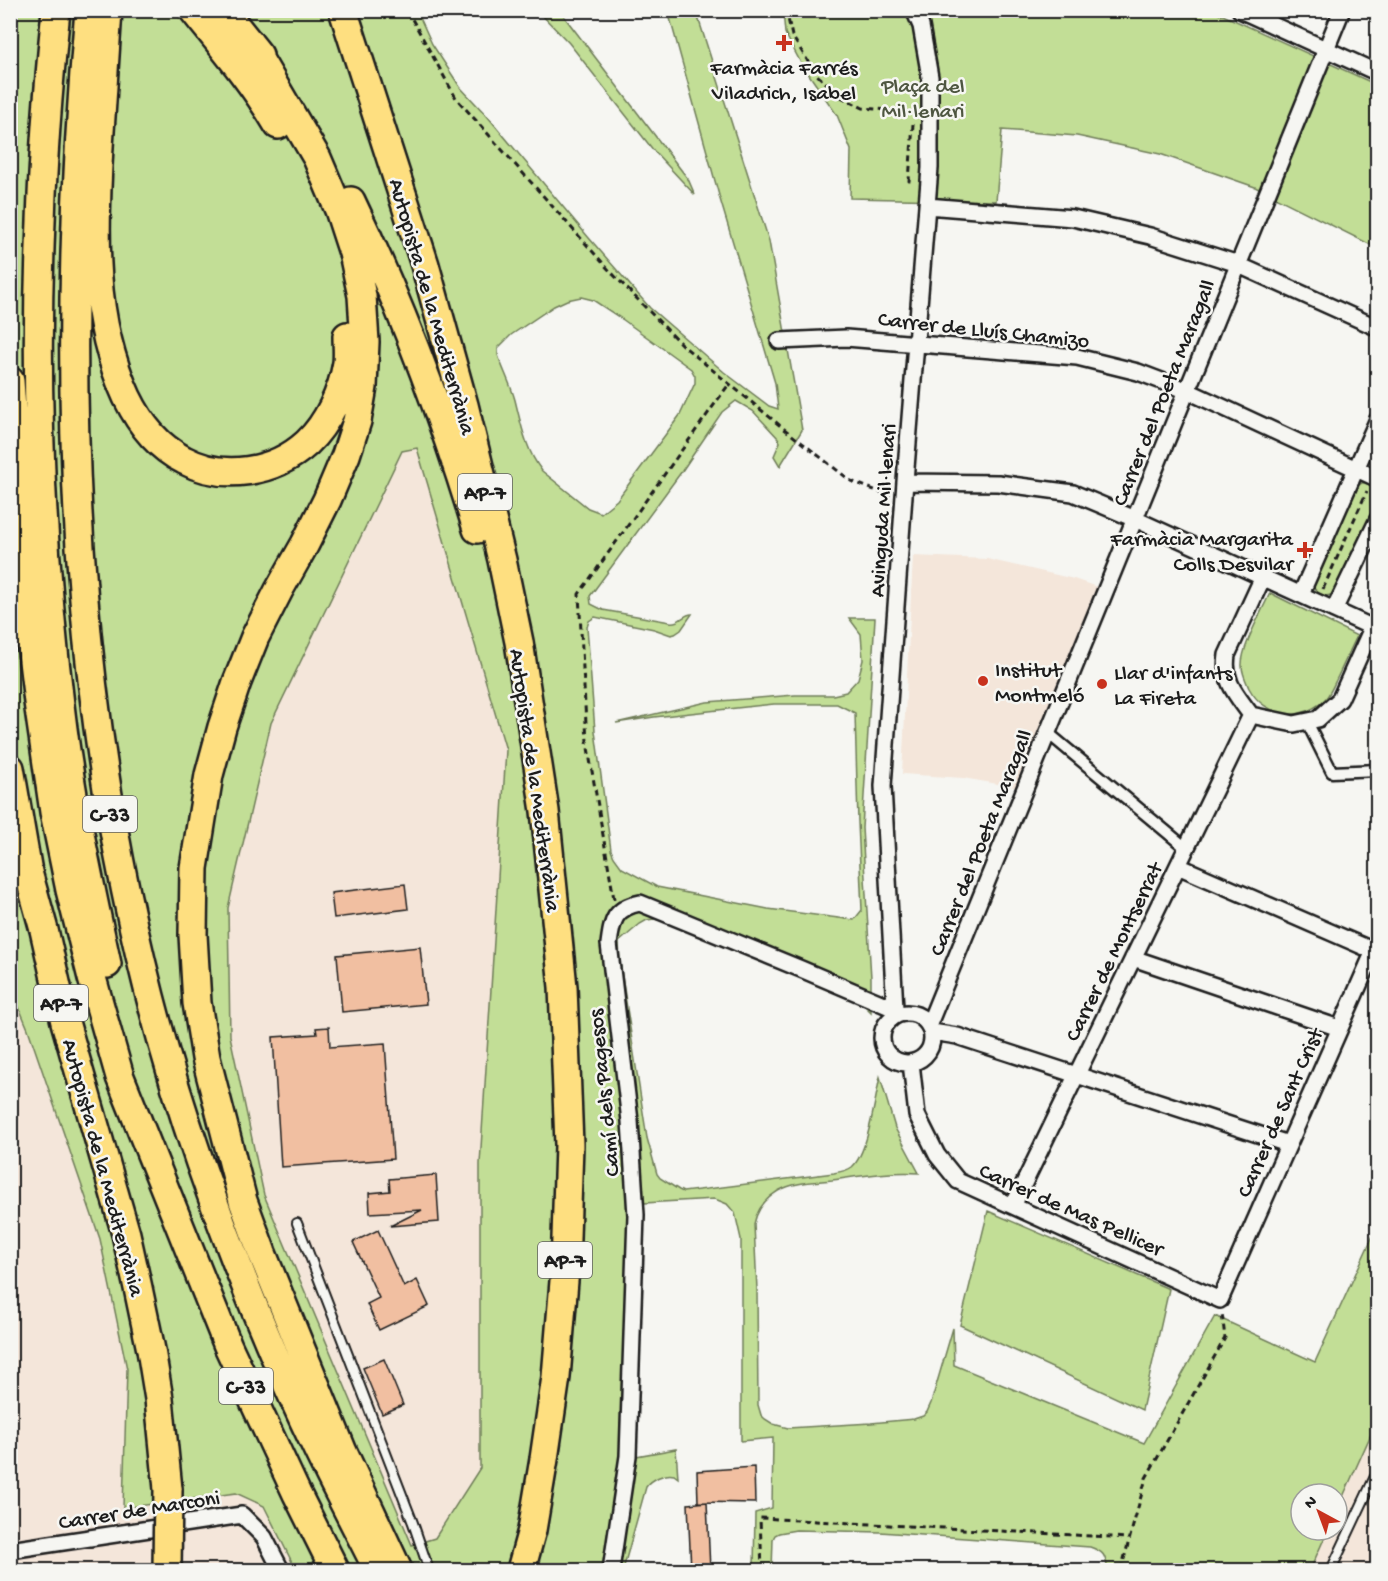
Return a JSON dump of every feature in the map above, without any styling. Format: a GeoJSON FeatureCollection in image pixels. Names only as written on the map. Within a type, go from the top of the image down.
{"type":"FeatureCollection","features":[{"type":"Feature","properties":{"kind":"highway","name":"C-33"},"geometry":{"type":"LineString","coordinates":[[56,10],[40,222],[42,490],[51,625],[61,716],[89,885],[108,972],[170,1200],[228,1346],[335,1570]]}},
{"type":"Feature","properties":{"kind":"highway","name":"C-33"},"geometry":{"type":"LineString","coordinates":[[89,10],[75,218],[73,411],[86,638],[109,808],[143,972],[199,1160],[237,1265],[274,1354],[319,1453],[378,1570]]}},
{"type":"Feature","properties":{"kind":"highway"},"geometry":{"type":"LineString","coordinates":[[108,10],[96,194],[96,246],[102,314],[120,381],[138,416],[150,432],[170,451],[208,470],[251,471],[282,460],[306,443],[323,424],[333,407],[347,362],[347,326],[341,282],[327,226],[302,165],[271,112],[233,59],[193,10]]}},
{"type":"Feature","properties":{"kind":"highway"},"geometry":{"type":"LineString","coordinates":[[223,10],[291,92],[325,149],[367,235],[420,359],[462,478],[501,622],[563,987]]}},
{"type":"Feature","properties":{"kind":"highway","name":"Autopista de la Mediterrània"},"geometry":{"type":"LineString","coordinates":[[343,10],[425,265],[464,405],[502,560],[519,642],[545,811],[563,987],[569,1145],[565,1269],[556,1377],[532,1530],[521,1570]]}},
{"type":"Feature","properties":{"kind":"highway"},"geometry":{"type":"LineString","coordinates":[[249,42],[317,158],[339,210],[353,253],[362,296],[365,342],[363,387],[357,421],[346,455],[327,500],[255,637],[237,682],[209,775],[194,868],[193,935],[197,1003],[206,1058],[243,1200],[270,1275],[343,1452],[398,1570]]}},
{"type":"Feature","properties":{"kind":"highway"},"geometry":{"type":"LineString","coordinates":[[10,381],[24,595],[56,823],[72,901],[120,1077],[170,1200]]}},
{"type":"Feature","properties":{"kind":"highway","name":"Autopista de la Mediterrània"},"geometry":{"type":"LineString","coordinates":[[10,768],[28,872],[65,1022],[126,1234],[151,1350],[159,1399],[168,1489],[167,1570]]}},
{"type":"Feature","properties":{"kind":"street","name":"Avinguda Mil·lenari"},"geometry":{"type":"LineString","coordinates":[[898,1011],[884,786],[903,502],[929,183],[930,77],[921,26],[914,10]]}},
{"type":"Feature","properties":{"kind":"street"},"geometry":{"type":"LineString","coordinates":[[1240,10],[1377,74]]}},
{"type":"Feature","properties":{"kind":"street","name":"Carrer del Poeta Maragall"},"geometry":{"type":"LineString","coordinates":[[930,1028],[1342,10]]}},
{"type":"Feature","properties":{"kind":"street"},"geometry":{"type":"LineString","coordinates":[[927,206],[1073,218],[1150,236],[1232,262],[1377,328]]}},
{"type":"Feature","properties":{"kind":"street","name":"Carrer de Lluís Chamizo"},"geometry":{"type":"LineString","coordinates":[[779,341],[846,338],[1077,357],[1138,372],[1188,391],[1375,478]]}},
{"type":"Feature","properties":{"kind":"street"},"geometry":{"type":"LineString","coordinates":[[1300,594],[1377,419]]}},
{"type":"Feature","properties":{"kind":"street"},"geometry":{"type":"LineString","coordinates":[[905,482],[998,483],[1073,493],[1135,519],[1263,577],[1375,629],[1340,699],[1318,719],[1294,724],[1251,715],[1229,683],[1225,667],[1227,655],[1263,577]]}},
{"type":"Feature","properties":{"kind":"street"},"geometry":{"type":"LineString","coordinates":[[1335,610],[1377,519]]}},
{"type":"Feature","properties":{"kind":"street","name":"Carrer de Montserrat"},"geometry":{"type":"LineString","coordinates":[[1013,1206],[1251,715]]}},
{"type":"Feature","properties":{"kind":"street"},"geometry":{"type":"LineString","coordinates":[[1307,722],[1332,772],[1377,770]]}},
{"type":"Feature","properties":{"kind":"street"},"geometry":{"type":"LineString","coordinates":[[1048,733],[1186,848]]}},
{"type":"Feature","properties":{"kind":"street"},"geometry":{"type":"LineString","coordinates":[[1178,866],[1376,946]]}},
{"type":"Feature","properties":{"kind":"street"},"geometry":{"type":"LineString","coordinates":[[619,912],[629,905],[640,903],[898,1011],[922,1017],[930,1028],[932,1041],[930,1050],[919,1060],[911,1063],[898,1062],[891,1058],[882,1041],[885,1024],[898,1011]]}},
{"type":"Feature","properties":{"kind":"street","name":"Camí dels Pagesos"},"geometry":{"type":"LineString","coordinates":[[611,1570],[628,1456],[636,1215],[630,1121],[609,944],[611,924],[619,912]]}},
{"type":"Feature","properties":{"kind":"street","name":"Carrer de Sant Crist"},"geometry":{"type":"LineString","coordinates":[[1220,1300],[1376,946]]}},
{"type":"Feature","properties":{"kind":"street"},"geometry":{"type":"LineString","coordinates":[[1133,958],[1340,1028]]}},
{"type":"Feature","properties":{"kind":"street"},"geometry":{"type":"LineString","coordinates":[[930,1028],[1288,1144]]}},
{"type":"Feature","properties":{"kind":"street","name":"Carrer de Mas Pellicer"},"geometry":{"type":"LineString","coordinates":[[911,1063],[917,1115],[937,1155],[958,1181],[1220,1300]]}},
{"type":"Feature","properties":{"kind":"street","name":"Carrer de Marconi"},"geometry":{"type":"LineString","coordinates":[[10,1550],[242,1515],[264,1537],[281,1570]]}},
{"type":"Feature","properties":{"kind":"lane"},"geometry":{"type":"LineString","coordinates":[[297,1223],[429,1570]]}},
{"type":"Feature","properties":{"kind":"lane"},"geometry":{"type":"LineString","coordinates":[[1331,1570],[1377,1470]]}},
{"type":"Feature","properties":{"kind":"path"},"geometry":{"type":"LineString","coordinates":[[407,10],[456,98],[610,271],[681,344],[851,481],[903,502]]}},
{"type":"Feature","properties":{"kind":"path"},"geometry":{"type":"LineString","coordinates":[[786,10],[792,36],[816,74],[840,97],[862,108],[914,112],[909,181],[929,183]]}},
{"type":"Feature","properties":{"kind":"path"},"geometry":{"type":"LineString","coordinates":[[619,912],[612,893],[587,742],[579,594],[729,384]]}},
{"type":"Feature","properties":{"kind":"path"},"geometry":{"type":"LineString","coordinates":[[1317,602],[1375,478]]}},
{"type":"Feature","properties":{"kind":"path"},"geometry":{"type":"LineString","coordinates":[[1121,1570],[1146,1478],[1225,1338],[1220,1300]]}},
{"type":"Feature","properties":{"kind":"path"},"geometry":{"type":"LineString","coordinates":[[762,1570],[760,1518],[1129,1538]]}},
{"type":"Feature","properties":{"kind":"shaded area"},"geometry":{"type":"Polygon","coordinates":[[[417,448],[506,751],[480,1164],[480,1468],[435,1538],[412,1545],[264,1195],[230,1036],[228,908],[271,723],[401,451],[417,448]]]}},
{"type":"Feature","properties":{"kind":"shaded area","name":"Institut Montmeló"},"geometry":{"type":"Polygon","coordinates":[[[913,556],[987,559],[1074,579],[1097,587],[1015,787],[963,778],[902,774],[913,556]]]}},
{"type":"Feature","properties":{"kind":"shaded area"},"geometry":{"type":"Polygon","coordinates":[[[10,988],[28,1029],[100,1239],[127,1369],[123,1508],[236,1493],[264,1506],[296,1570],[11,1570],[10,988]]]}},
{"type":"Feature","properties":{"kind":"shaded area"},"geometry":{"type":"Polygon","coordinates":[[[1377,1421],[1377,1570],[1310,1570],[1323,1542],[1349,1542],[1349,1483],[1377,1421]]]}},
{"type":"Feature","properties":{"kind":"green space"},"geometry":{"type":"Polygon","coordinates":[[[10,11],[417,11],[432,44],[460,87],[650,308],[724,372],[769,406],[778,409],[775,383],[720,199],[668,11],[696,11],[769,241],[802,430],[780,466],[774,456],[780,442],[778,438],[753,411],[736,401],[722,412],[682,471],[590,596],[591,604],[603,610],[670,622],[676,622],[692,614],[681,630],[671,635],[654,629],[595,617],[589,621],[587,627],[595,731],[611,850],[622,868],[657,887],[768,909],[854,920],[862,910],[855,713],[837,704],[774,704],[616,723],[707,702],[795,695],[833,695],[846,692],[858,679],[863,660],[861,634],[849,618],[875,618],[862,828],[871,1012],[862,1003],[775,963],[674,923],[647,920],[619,942],[620,963],[647,1138],[657,1174],[683,1192],[843,1171],[852,1167],[858,1160],[867,1138],[880,1077],[895,1128],[919,1173],[876,1174],[797,1184],[778,1191],[769,1197],[759,1209],[754,1224],[758,1405],[761,1415],[773,1424],[788,1428],[871,1423],[923,1416],[931,1403],[953,1328],[954,1365],[1144,1443],[1215,1316],[1315,1362],[1377,1227],[1377,1421],[1349,1483],[1289,1482],[1289,1542],[1323,1542],[1310,1570],[1108,1570],[1104,1555],[1090,1547],[880,1532],[796,1530],[775,1535],[772,1570],[754,1570],[755,1513],[772,1508],[773,1438],[741,1441],[741,1239],[735,1213],[727,1204],[715,1199],[644,1203],[636,1456],[676,1449],[678,1478],[674,1475],[662,1476],[646,1487],[623,1570],[296,1570],[264,1506],[236,1493],[123,1508],[127,1369],[100,1239],[28,1029],[11,988],[10,11]],[[581,297],[554,306],[511,335],[498,348],[498,355],[536,463],[542,471],[588,508],[601,513],[617,500],[680,415],[695,383],[695,376],[691,369],[593,300],[581,297]],[[417,448],[402,451],[271,723],[228,908],[230,1036],[264,1195],[412,1545],[435,1538],[480,1468],[480,1164],[506,750],[417,448]]]}},
{"type":"Feature","properties":{"kind":"green space"},"geometry":{"type":"Polygon","coordinates":[[[538,11],[561,11],[688,179],[695,195],[654,151],[569,43],[538,11]]]}},
{"type":"Feature","properties":{"kind":"green space","name":"Plaça del Mil·lenari"},"geometry":{"type":"Polygon","coordinates":[[[783,11],[1214,11],[1377,85],[1377,248],[1255,187],[1160,154],[1077,136],[1002,130],[996,201],[850,198],[851,150],[837,115],[801,63],[785,33],[783,11]]]}},
{"type":"Feature","properties":{"kind":"green space"},"geometry":{"type":"Polygon","coordinates":[[[1377,439],[1377,471],[1370,460],[1377,439]]]}},
{"type":"Feature","properties":{"kind":"green space"},"geometry":{"type":"Polygon","coordinates":[[[1368,482],[1377,488],[1377,505],[1339,589],[1331,595],[1322,595],[1316,590],[1312,581],[1356,487],[1368,482]]]}},
{"type":"Feature","properties":{"kind":"green space"},"geometry":{"type":"Polygon","coordinates":[[[1270,593],[1357,636],[1328,696],[1317,706],[1296,714],[1285,714],[1265,706],[1249,688],[1243,674],[1245,650],[1270,593]]]}},
{"type":"Feature","properties":{"kind":"green space"},"geometry":{"type":"Polygon","coordinates":[[[988,1211],[1169,1289],[1142,1410],[960,1325],[988,1211]]]}},
{"type":"Feature","properties":{"kind":"building"},"geometry":{"type":"Polygon","coordinates":[[[405,884],[408,909],[334,918],[331,893],[405,884]]]}},
{"type":"Feature","properties":{"kind":"building"},"geometry":{"type":"Polygon","coordinates":[[[420,947],[426,1004],[342,1012],[337,955],[420,947]]]}},
{"type":"Feature","properties":{"kind":"building"},"geometry":{"type":"Polygon","coordinates":[[[329,1027],[330,1047],[385,1043],[393,1159],[281,1167],[273,1037],[317,1034],[316,1028],[329,1027]]]}},
{"type":"Feature","properties":{"kind":"building"},"geometry":{"type":"Polygon","coordinates":[[[436,1175],[439,1222],[390,1226],[422,1210],[370,1213],[369,1193],[390,1191],[389,1179],[436,1175]]]}},
{"type":"Feature","properties":{"kind":"building"},"geometry":{"type":"Polygon","coordinates":[[[378,1230],[404,1287],[417,1280],[429,1306],[379,1330],[367,1304],[379,1298],[353,1242],[378,1230]]]}},
{"type":"Feature","properties":{"kind":"building"},"geometry":{"type":"Polygon","coordinates":[[[384,1359],[403,1405],[382,1414],[363,1368],[384,1359]]]}},
{"type":"Feature","properties":{"kind":"building"},"geometry":{"type":"Polygon","coordinates":[[[754,1467],[755,1503],[698,1502],[697,1471],[754,1467]]]}},
{"type":"Feature","properties":{"kind":"building"},"geometry":{"type":"Polygon","coordinates":[[[707,1502],[710,1570],[691,1570],[688,1504],[707,1502]]]}},
{"type":"Feature","properties":{"kind":"place","name":"Farmàcia Farrés Viladrich, Isabel"},"geometry":{"type":"Point","coordinates":[784,43]}},
{"type":"Feature","properties":{"kind":"place","name":"Farmàcia Margarita Colls Desvilar"},"geometry":{"type":"Point","coordinates":[1305,550]}},
{"type":"Feature","properties":{"kind":"place","name":"Institut Montmeló"},"geometry":{"type":"Point","coordinates":[983,681]}},
{"type":"Feature","properties":{"kind":"place","name":"Llar d'infants La Fireta"},"geometry":{"type":"Point","coordinates":[1102,684]}}]}
